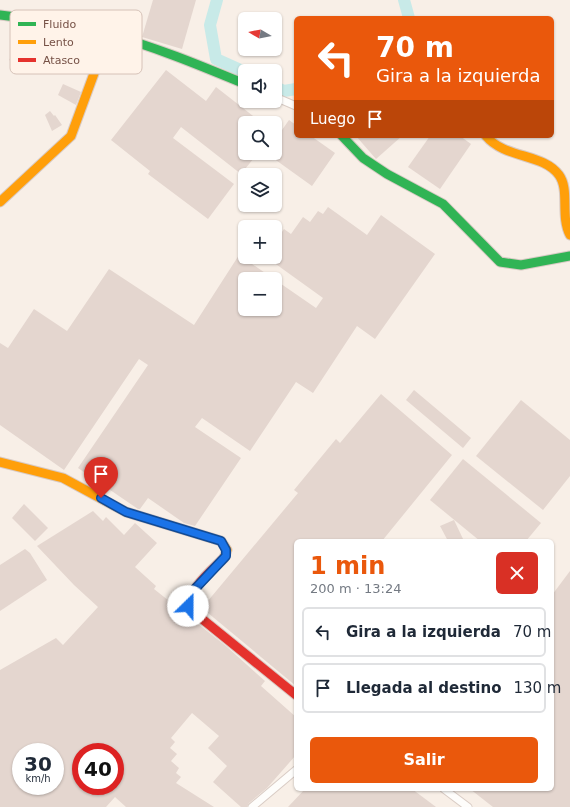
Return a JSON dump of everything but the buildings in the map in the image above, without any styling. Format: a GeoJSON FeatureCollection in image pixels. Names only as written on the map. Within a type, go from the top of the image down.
{"type":"FeatureCollection","features":[{"type":"Feature","properties":{"kind":"street"},"geometry":{"type":"LineString","coordinates":[[0,15],[10,16]]}},
{"type":"Feature","properties":{"kind":"street"},"geometry":{"type":"LineString","coordinates":[[142,45],[204,67],[238,81]]}},
{"type":"Feature","properties":{"kind":"street"},"geometry":{"type":"LineString","coordinates":[[0,202],[71,136],[94,74]]}},
{"type":"Feature","properties":{"kind":"street"},"geometry":{"type":"LineString","coordinates":[[282,100],[294,105]]}},
{"type":"Feature","properties":{"kind":"street"},"geometry":{"type":"LineString","coordinates":[[344,138],[364,158],[381,170],[443,204],[500,262],[520,266],[570,256]]}},
{"type":"Feature","properties":{"kind":"street"},"geometry":{"type":"LineString","coordinates":[[488,138],[495,145],[511,153],[548,166],[559,175],[562,189],[564,225],[570,235]]}},
{"type":"Feature","properties":{"kind":"street"},"geometry":{"type":"LineString","coordinates":[[0,462],[63,478],[126,512],[221,541],[226,550],[226,556],[192,592],[188,606],[294,694]]}},
{"type":"Feature","properties":{"kind":"street"},"geometry":{"type":"LineString","coordinates":[[252,807],[294,772]]}},
{"type":"Feature","properties":{"kind":"street"},"geometry":{"type":"LineString","coordinates":[[447,791],[468,807]]}},
{"type":"Feature","properties":{"kind":"waterway"},"geometry":{"type":"LineString","coordinates":[[217,0],[210,25],[216,59],[238,69]]}},
{"type":"Feature","properties":{"kind":"waterway"},"geometry":{"type":"LineString","coordinates":[[404,0],[408,16]]}},
{"type":"Feature","properties":{"kind":"waterway"},"geometry":{"type":"LineString","coordinates":[[282,90],[294,89]]}},
{"type":"Feature","properties":{"kind":"traffic: fast"},"geometry":{"type":"LineString","coordinates":[[0,15],[10,16]]}},
{"type":"Feature","properties":{"kind":"traffic: fast"},"geometry":{"type":"LineString","coordinates":[[142,45],[238,81]]}},
{"type":"Feature","properties":{"kind":"traffic: fast"},"geometry":{"type":"LineString","coordinates":[[344,138],[363,158],[387,174],[443,204],[500,262],[521,265],[570,256]]}},
{"type":"Feature","properties":{"kind":"traffic: slow"},"geometry":{"type":"LineString","coordinates":[[0,202],[71,136],[94,74]]}},
{"type":"Feature","properties":{"kind":"traffic: slow"},"geometry":{"type":"LineString","coordinates":[[488,138],[503,149],[544,163],[559,175],[564,188],[567,228],[570,235]]}},
{"type":"Feature","properties":{"kind":"traffic: slow"},"geometry":{"type":"LineString","coordinates":[[0,462],[63,478],[126,512],[221,541],[227,550],[224,558]]}},
{"type":"Feature","properties":{"kind":"traffic: jam"},"geometry":{"type":"LineString","coordinates":[[224,558],[206,575],[195,589],[191,596],[191,610],[294,693]]}},
{"type":"Feature","properties":{"kind":"route"},"geometry":{"type":"LineString","coordinates":[[101,498],[126,512],[155,520],[196,535],[221,541],[226,550],[224,560],[192,592],[188,606]]}}]}
